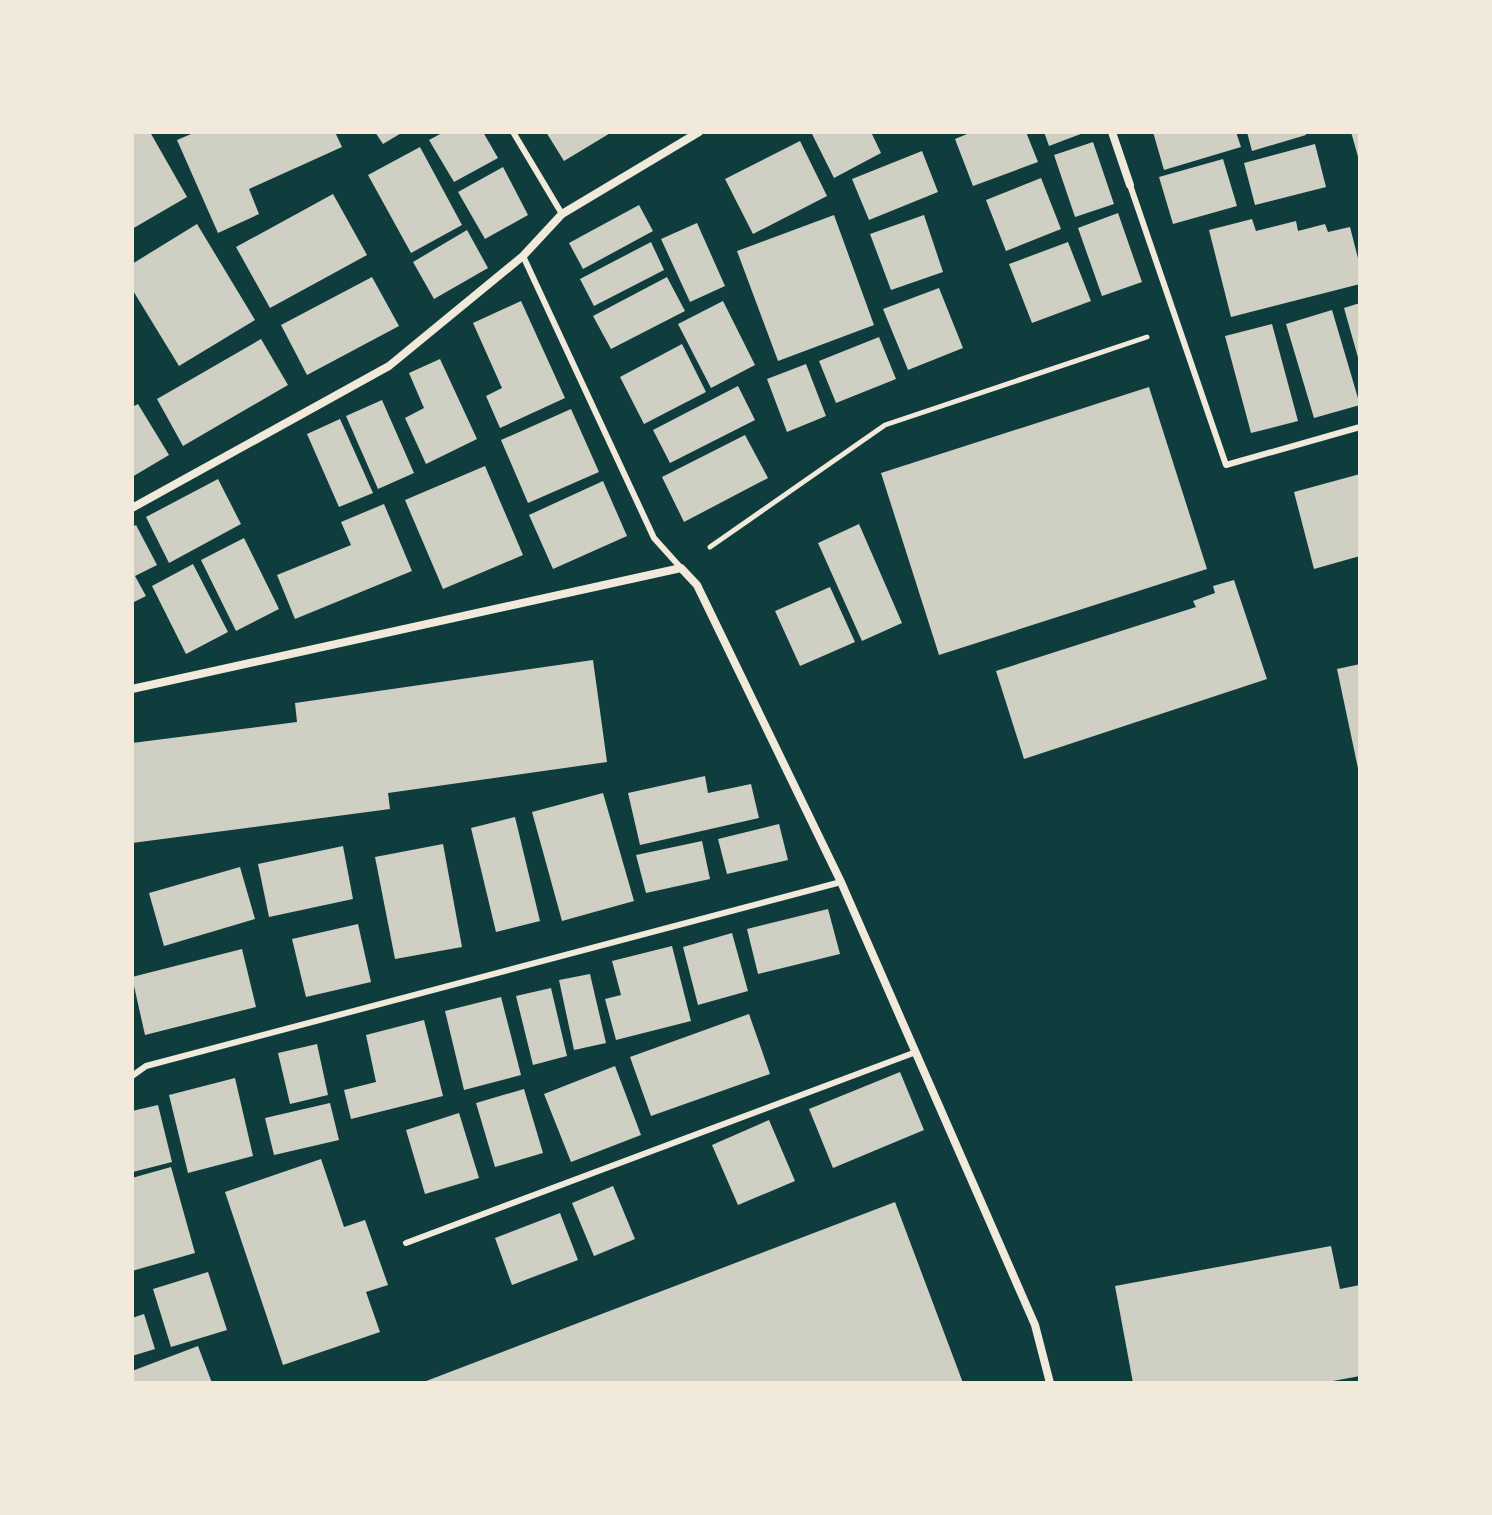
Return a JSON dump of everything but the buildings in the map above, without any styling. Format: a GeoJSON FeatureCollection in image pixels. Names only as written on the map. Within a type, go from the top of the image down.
{"type":"FeatureCollection","features":[{"type":"Feature","properties":{"kind":"street"},"geometry":{"type":"LineString","coordinates":[[132,508],[389,366],[523,256],[562,214],[699,132]]}},
{"type":"Feature","properties":{"kind":"street"},"geometry":{"type":"LineString","coordinates":[[1112,132],[1130,185]]}},
{"type":"Feature","properties":{"kind":"street"},"geometry":{"type":"LineString","coordinates":[[132,689],[681,568],[697,585],[841,882],[1035,1325],[1050,1383]]}},
{"type":"Feature","properties":{"kind":"lane"},"geometry":{"type":"LineString","coordinates":[[513,132],[562,214]]}},
{"type":"Feature","properties":{"kind":"lane"},"geometry":{"type":"LineString","coordinates":[[1130,185],[1226,465],[1360,427]]}},
{"type":"Feature","properties":{"kind":"lane"},"geometry":{"type":"LineString","coordinates":[[523,256],[654,538],[681,568]]}},
{"type":"Feature","properties":{"kind":"lane"},"geometry":{"type":"LineString","coordinates":[[132,1076],[146,1066],[841,882]]}},
{"type":"Feature","properties":{"kind":"lane"},"geometry":{"type":"LineString","coordinates":[[406,1243],[916,1052]]}},
{"type":"Feature","properties":{"kind":"path"},"geometry":{"type":"LineString","coordinates":[[681,568],[885,425],[1179,327]]}}]}
